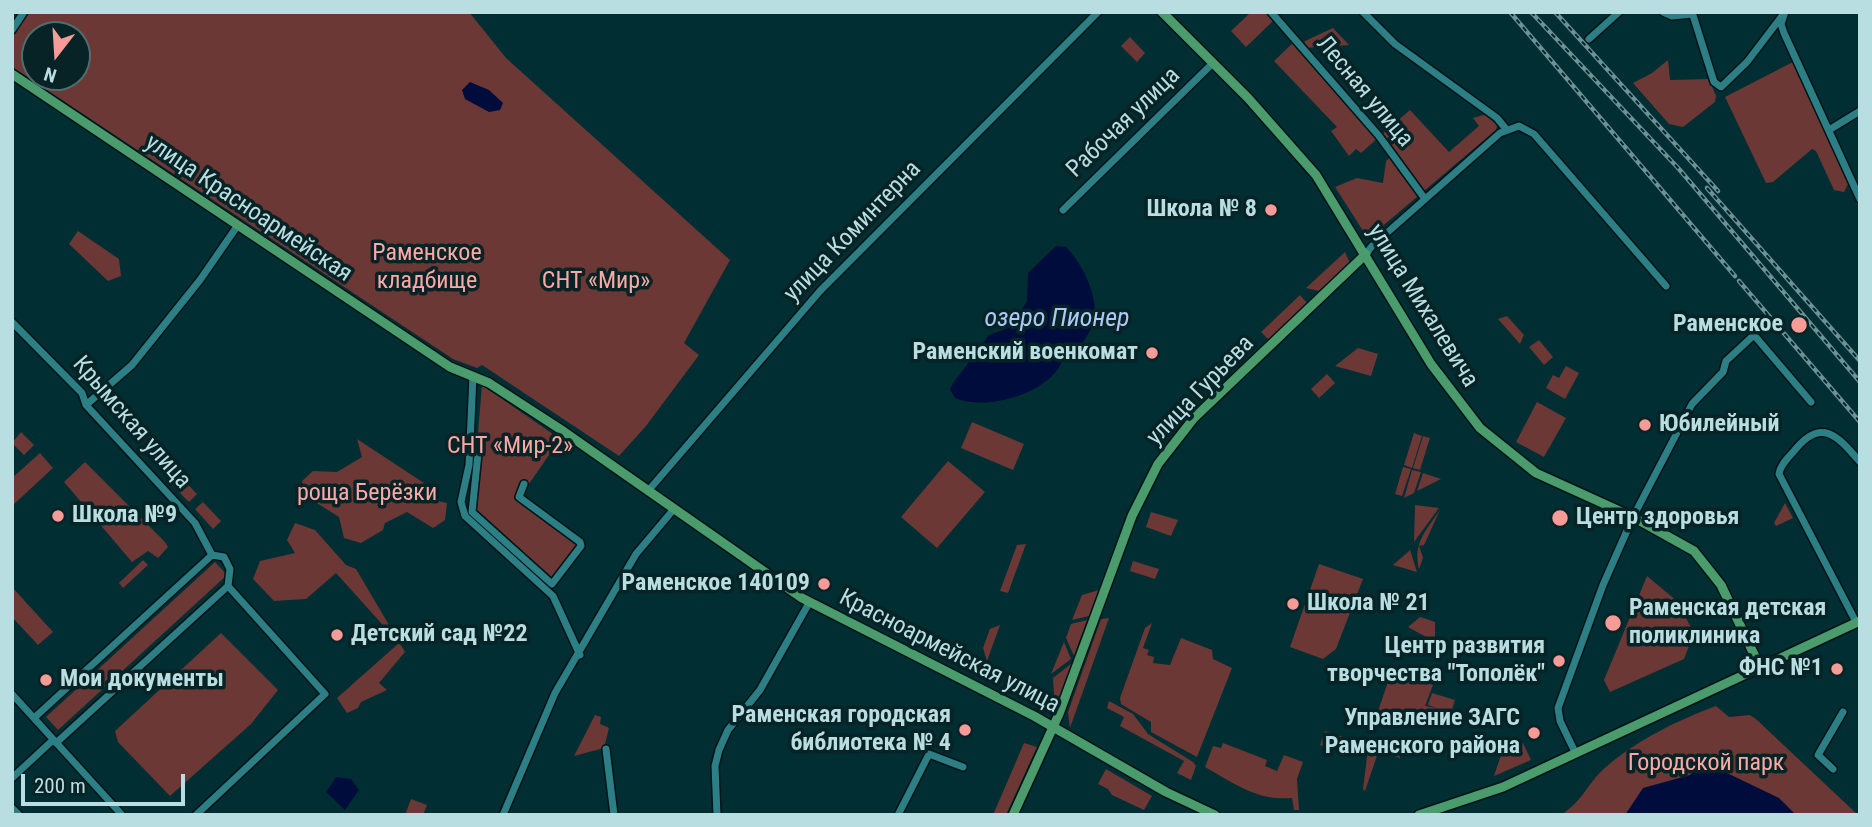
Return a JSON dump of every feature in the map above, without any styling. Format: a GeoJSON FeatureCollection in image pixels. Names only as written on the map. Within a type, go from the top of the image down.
{"type":"FeatureCollection","features":[{"type":"Feature","properties":{"kind":"main road","name":"улица Михалевича"},"geometry":{"type":"LineString","coordinates":[[1162,12],[1305,161],[1366,254],[1431,364],[1480,428],[1536,473],[1633,517],[1688,547],[1709,566],[1760,667]]}},
{"type":"Feature","properties":{"kind":"main road","name":"улица Красноармейская"},"geometry":{"type":"LineString","coordinates":[[12,74],[445,364],[473,376],[560,429],[674,509]]}},
{"type":"Feature","properties":{"kind":"main road","name":"улица Гурьева"},"geometry":{"type":"LineString","coordinates":[[1013,815],[1054,726],[1132,516],[1165,453],[1194,418],[1366,254]]}},
{"type":"Feature","properties":{"kind":"main road","name":"Красноармейская улица"},"geometry":{"type":"LineString","coordinates":[[674,509],[809,603],[1054,726],[1166,792],[1215,815]]}},
{"type":"Feature","properties":{"kind":"main road"},"geometry":{"type":"LineString","coordinates":[[1419,815],[1483,794],[1858,622]]}},
{"type":"Feature","properties":{"kind":"street"},"geometry":{"type":"LineString","coordinates":[[12,30],[24,12]]}},
{"type":"Feature","properties":{"kind":"street","name":"улица Коминтерна"},"geometry":{"type":"LineString","coordinates":[[648,491],[820,291],[1098,12]]}},
{"type":"Feature","properties":{"kind":"street","name":"Лесная улица"},"geometry":{"type":"LineString","coordinates":[[1271,12],[1379,136],[1425,199]]}},
{"type":"Feature","properties":{"kind":"street"},"geometry":{"type":"LineString","coordinates":[[1363,12],[1395,44],[1497,118],[1506,129],[1525,127],[1534,134],[1666,286]]}},
{"type":"Feature","properties":{"kind":"street"},"geometry":{"type":"LineString","coordinates":[[1589,39],[1619,12]]}},
{"type":"Feature","properties":{"kind":"street"},"geometry":{"type":"LineString","coordinates":[[1663,12],[1672,16],[1692,13],[1714,82],[1721,87],[1747,62],[1785,12]]}},
{"type":"Feature","properties":{"kind":"street"},"geometry":{"type":"LineString","coordinates":[[1785,12],[1782,24],[1784,33],[1860,199]]}},
{"type":"Feature","properties":{"kind":"street","name":"Рабочая улица"},"geometry":{"type":"LineString","coordinates":[[1063,210],[1213,63]]}},
{"type":"Feature","properties":{"kind":"street"},"geometry":{"type":"LineString","coordinates":[[1829,130],[1860,111]]}},
{"type":"Feature","properties":{"kind":"street","name":"улица Гурьева"},"geometry":{"type":"LineString","coordinates":[[1366,254],[1506,129]]}},
{"type":"Feature","properties":{"kind":"street"},"geometry":{"type":"LineString","coordinates":[[86,405],[132,365],[200,280],[238,225]]}},
{"type":"Feature","properties":{"kind":"street","name":"Крымская улица"},"geometry":{"type":"LineString","coordinates":[[12,322],[82,393],[86,405],[195,523],[212,555]]}},
{"type":"Feature","properties":{"kind":"street"},"geometry":{"type":"LineString","coordinates":[[1575,752],[1560,721],[1558,708],[1588,621],[1633,517],[1692,404],[1723,372],[1728,360],[1755,335],[1811,402]]}},
{"type":"Feature","properties":{"kind":"street"},"geometry":{"type":"LineString","coordinates":[[473,376],[469,465],[461,502],[465,516],[553,596],[580,655]]}},
{"type":"Feature","properties":{"kind":"street"},"geometry":{"type":"LineString","coordinates":[[1858,622],[1779,474],[1782,465],[1800,444],[1812,434],[1824,431],[1860,462]]}},
{"type":"Feature","properties":{"kind":"street"},"geometry":{"type":"LineString","coordinates":[[478,454],[472,512],[552,584],[581,546],[580,542],[519,497],[524,484]]}},
{"type":"Feature","properties":{"kind":"street"},"geometry":{"type":"LineString","coordinates":[[503,815],[555,693],[580,655],[636,554],[674,509]]}},
{"type":"Feature","properties":{"kind":"street"},"geometry":{"type":"LineString","coordinates":[[12,778],[228,586],[230,569],[224,557],[212,555],[34,718]]}},
{"type":"Feature","properties":{"kind":"street"},"geometry":{"type":"LineString","coordinates":[[196,815],[325,694],[228,586]]}},
{"type":"Feature","properties":{"kind":"street"},"geometry":{"type":"LineString","coordinates":[[717,815],[715,766],[719,750],[728,730],[760,691],[809,603]]}},
{"type":"Feature","properties":{"kind":"street"},"geometry":{"type":"LineString","coordinates":[[12,694],[121,815]]}},
{"type":"Feature","properties":{"kind":"street"},"geometry":{"type":"LineString","coordinates":[[1833,769],[1818,755],[1843,712]]}},
{"type":"Feature","properties":{"kind":"street"},"geometry":{"type":"LineString","coordinates":[[606,749],[614,815]]}},
{"type":"Feature","properties":{"kind":"street"},"geometry":{"type":"LineString","coordinates":[[898,815],[929,754],[963,767]]}},
{"type":"Feature","properties":{"kind":"street"},"geometry":{"type":"LineString","coordinates":[[12,808],[19,815]]}},
{"type":"Feature","properties":{"kind":"green space"},"geometry":{"type":"Polygon","coordinates":[[[28,12],[469,12],[506,58],[730,260],[684,343],[699,355],[646,426],[619,456],[482,365],[477,368],[453,359],[48,91],[91,91],[91,21],[22,21],[28,12]]]}},
{"type":"Feature","properties":{"kind":"green space"},"geometry":{"type":"Polygon","coordinates":[[[1251,12],[1265,12],[1273,21],[1246,47],[1231,31],[1251,12]]]}},
{"type":"Feature","properties":{"kind":"green space"},"geometry":{"type":"Polygon","coordinates":[[[21,23],[21,73],[12,67],[12,37],[21,23]]]}},
{"type":"Feature","properties":{"kind":"green space"},"geometry":{"type":"Polygon","coordinates":[[[1333,28],[1349,45],[1304,48],[1380,136],[1410,110],[1449,152],[1479,126],[1473,118],[1487,114],[1498,123],[1496,130],[1372,235],[1365,234],[1335,187],[1357,178],[1383,183],[1386,161],[1393,155],[1379,137],[1361,153],[1356,149],[1349,156],[1331,131],[1337,127],[1274,61],[1296,40],[1303,47],[1305,41],[1333,28]]]}},
{"type":"Feature","properties":{"kind":"green space"},"geometry":{"type":"Polygon","coordinates":[[[1130,37],[1145,53],[1137,62],[1121,46],[1130,37]]]}},
{"type":"Feature","properties":{"kind":"green space"},"geometry":{"type":"Polygon","coordinates":[[[1668,60],[1670,80],[1709,79],[1716,96],[1715,102],[1683,127],[1669,124],[1633,83],[1668,60]]]}},
{"type":"Feature","properties":{"kind":"green space"},"geometry":{"type":"Polygon","coordinates":[[[1793,62],[1848,184],[1844,192],[1834,190],[1816,151],[1812,149],[1773,182],[1766,183],[1725,97],[1793,62]]]}},
{"type":"Feature","properties":{"kind":"green space"},"geometry":{"type":"Polygon","coordinates":[[[78,231],[119,259],[121,276],[108,281],[69,244],[78,231]]]}},
{"type":"Feature","properties":{"kind":"green space"},"geometry":{"type":"Polygon","coordinates":[[[1345,252],[1350,263],[1319,291],[1306,288],[1345,252]]]}},
{"type":"Feature","properties":{"kind":"green space"},"geometry":{"type":"Polygon","coordinates":[[[1300,295],[1308,304],[1269,340],[1261,332],[1300,295]]]}},
{"type":"Feature","properties":{"kind":"green space"},"geometry":{"type":"Polygon","coordinates":[[[1507,316],[1524,335],[1520,344],[1498,319],[1507,316]]]}},
{"type":"Feature","properties":{"kind":"green space"},"geometry":{"type":"Polygon","coordinates":[[[1539,340],[1553,357],[1544,365],[1529,347],[1539,340]]]}},
{"type":"Feature","properties":{"kind":"green space"},"geometry":{"type":"Polygon","coordinates":[[[1358,348],[1378,354],[1371,376],[1335,366],[1358,348]]]}},
{"type":"Feature","properties":{"kind":"green space"},"geometry":{"type":"Polygon","coordinates":[[[1566,366],[1579,373],[1565,399],[1546,388],[1553,375],[1559,378],[1566,366]]]}},
{"type":"Feature","properties":{"kind":"green space"},"geometry":{"type":"Polygon","coordinates":[[[1327,374],[1335,383],[1319,398],[1311,389],[1327,374]]]}},
{"type":"Feature","properties":{"kind":"green space","name":"СНТ «Мир-2»"},"geometry":{"type":"Polygon","coordinates":[[[482,385],[560,439],[522,494],[585,542],[551,590],[471,515],[482,385]]]}},
{"type":"Feature","properties":{"kind":"green space"},"geometry":{"type":"Polygon","coordinates":[[[1537,402],[1566,418],[1544,457],[1516,442],[1537,402]]]}},
{"type":"Feature","properties":{"kind":"green space"},"geometry":{"type":"Polygon","coordinates":[[[972,422],[1024,444],[1013,470],[961,448],[972,422]]]}},
{"type":"Feature","properties":{"kind":"green space"},"geometry":{"type":"Polygon","coordinates":[[[21,432],[34,445],[24,455],[12,443],[21,432]]]}},
{"type":"Feature","properties":{"kind":"green space"},"geometry":{"type":"Polygon","coordinates":[[[1414,433],[1422,436],[1412,468],[1404,465],[1414,433]]]}},
{"type":"Feature","properties":{"kind":"green space"},"geometry":{"type":"Polygon","coordinates":[[[1423,436],[1430,438],[1420,470],[1413,468],[1423,436]]]}},
{"type":"Feature","properties":{"kind":"green space","name":"роща Берёзки"},"geometry":{"type":"Polygon","coordinates":[[[357,439],[427,485],[425,498],[447,503],[445,520],[433,528],[407,512],[385,523],[383,530],[361,543],[344,538],[339,517],[304,495],[302,481],[313,471],[337,472],[362,457],[357,439]]]}},
{"type":"Feature","properties":{"kind":"green space"},"geometry":{"type":"Polygon","coordinates":[[[40,453],[53,468],[12,506],[12,478],[40,453]]]}},
{"type":"Feature","properties":{"kind":"green space"},"geometry":{"type":"Polygon","coordinates":[[[948,461],[985,492],[937,548],[901,517],[948,461]]]}},
{"type":"Feature","properties":{"kind":"green space"},"geometry":{"type":"Polygon","coordinates":[[[85,462],[165,542],[168,547],[158,558],[148,551],[132,562],[64,482],[85,462]]]}},
{"type":"Feature","properties":{"kind":"green space"},"geometry":{"type":"Polygon","coordinates":[[[1403,467],[1411,469],[1402,496],[1395,494],[1403,467]]]}},
{"type":"Feature","properties":{"kind":"green space"},"geometry":{"type":"Polygon","coordinates":[[[1412,470],[1421,472],[1414,493],[1404,498],[1412,470]]]}},
{"type":"Feature","properties":{"kind":"green space"},"geometry":{"type":"Polygon","coordinates":[[[1423,473],[1441,479],[1417,491],[1423,473]]]}},
{"type":"Feature","properties":{"kind":"green space"},"geometry":{"type":"Polygon","coordinates":[[[179,475],[197,494],[189,502],[170,483],[179,475]]]}},
{"type":"Feature","properties":{"kind":"green space"},"geometry":{"type":"Polygon","coordinates":[[[203,502],[221,521],[213,529],[195,509],[203,502]]]}},
{"type":"Feature","properties":{"kind":"green space"},"geometry":{"type":"Polygon","coordinates":[[[1785,503],[1793,518],[1776,526],[1774,523],[1785,503]]]}},
{"type":"Feature","properties":{"kind":"green space"},"geometry":{"type":"Polygon","coordinates":[[[1415,505],[1439,508],[1414,542],[1415,505]]]}},
{"type":"Feature","properties":{"kind":"green space"},"geometry":{"type":"Polygon","coordinates":[[[1440,510],[1424,545],[1419,546],[1423,558],[1419,569],[1418,552],[1419,545],[1440,510]]]}},
{"type":"Feature","properties":{"kind":"green space"},"geometry":{"type":"Polygon","coordinates":[[[1151,512],[1178,520],[1171,536],[1146,527],[1151,512]]]}},
{"type":"Feature","properties":{"kind":"green space","name":"роща Берёзки"},"geometry":{"type":"Polygon","coordinates":[[[295,523],[315,530],[346,565],[356,569],[405,652],[379,683],[387,690],[361,702],[358,708],[347,713],[337,698],[399,643],[336,573],[306,599],[274,601],[253,579],[260,561],[295,553],[287,540],[295,523]]]}},
{"type":"Feature","properties":{"kind":"green space"},"geometry":{"type":"Polygon","coordinates":[[[1026,544],[1008,593],[1000,591],[1017,545],[1026,544]]]}},
{"type":"Feature","properties":{"kind":"green space"},"geometry":{"type":"Polygon","coordinates":[[[1410,550],[1417,572],[1393,565],[1410,550]]]}},
{"type":"Feature","properties":{"kind":"green space"},"geometry":{"type":"Polygon","coordinates":[[[143,560],[148,565],[123,588],[119,583],[143,560]]]}},
{"type":"Feature","properties":{"kind":"green space"},"geometry":{"type":"Polygon","coordinates":[[[1133,561],[1159,569],[1155,579],[1130,571],[1133,561]]]}},
{"type":"Feature","properties":{"kind":"green space"},"geometry":{"type":"Polygon","coordinates":[[[215,562],[227,575],[58,730],[46,717],[215,562]]]}},
{"type":"Feature","properties":{"kind":"green space"},"geometry":{"type":"Polygon","coordinates":[[[1319,564],[1363,579],[1336,649],[1323,659],[1290,647],[1319,564]]]}},
{"type":"Feature","properties":{"kind":"green space"},"geometry":{"type":"Polygon","coordinates":[[[1647,576],[1677,601],[1694,633],[1684,659],[1610,692],[1604,680],[1647,576]]]}},
{"type":"Feature","properties":{"kind":"green space"},"geometry":{"type":"Polygon","coordinates":[[[12,587],[53,632],[38,645],[12,617],[12,587]]]}},
{"type":"Feature","properties":{"kind":"green space"},"geometry":{"type":"Polygon","coordinates":[[[1099,590],[1089,616],[1072,620],[1082,595],[1099,590]]]}},
{"type":"Feature","properties":{"kind":"green space"},"geometry":{"type":"Polygon","coordinates":[[[1420,617],[1435,622],[1435,642],[1408,627],[1420,617]]]}},
{"type":"Feature","properties":{"kind":"green space"},"geometry":{"type":"Polygon","coordinates":[[[1109,618],[1070,728],[1068,712],[1101,619],[1109,618]]]}},
{"type":"Feature","properties":{"kind":"green space"},"geometry":{"type":"Polygon","coordinates":[[[1087,620],[1074,656],[1066,638],[1071,624],[1087,620]]]}},
{"type":"Feature","properties":{"kind":"green space"},"geometry":{"type":"Polygon","coordinates":[[[1152,623],[1143,648],[1149,650],[1147,655],[1154,657],[1153,663],[1170,665],[1181,638],[1212,650],[1213,659],[1232,668],[1197,757],[1151,732],[1151,722],[1121,704],[1120,698],[1145,628],[1152,623]]]}},
{"type":"Feature","properties":{"kind":"green space"},"geometry":{"type":"Polygon","coordinates":[[[1000,625],[987,661],[983,648],[990,629],[1000,625]]]}},
{"type":"Feature","properties":{"kind":"green space"},"geometry":{"type":"Polygon","coordinates":[[[221,633],[278,690],[251,724],[170,796],[118,742],[115,731],[221,633]]]}},
{"type":"Feature","properties":{"kind":"green space"},"geometry":{"type":"Polygon","coordinates":[[[1064,642],[1071,659],[1051,674],[1064,642]]]}},
{"type":"Feature","properties":{"kind":"green space"},"geometry":{"type":"Polygon","coordinates":[[[1072,663],[1055,710],[1053,678],[1072,663]]]}},
{"type":"Feature","properties":{"kind":"green space"},"geometry":{"type":"Polygon","coordinates":[[[1392,670],[1433,685],[1425,706],[1437,708],[1428,705],[1432,693],[1455,700],[1451,712],[1432,711],[1386,719],[1376,717],[1392,670]]]}},
{"type":"Feature","properties":{"kind":"green space"},"geometry":{"type":"Polygon","coordinates":[[[1109,701],[1133,714],[1148,734],[1193,762],[1196,766],[1191,780],[1177,773],[1184,761],[1120,726],[1124,717],[1107,708],[1109,701]]]}},
{"type":"Feature","properties":{"kind":"green space","name":"Городской парк"},"geometry":{"type":"Polygon","coordinates":[[[1716,706],[1729,717],[1750,715],[1757,720],[1858,815],[1561,815],[1618,757],[1673,724],[1716,706]]]}},
{"type":"Feature","properties":{"kind":"green space"},"geometry":{"type":"Polygon","coordinates":[[[595,715],[601,717],[600,724],[609,728],[604,748],[574,756],[595,715]]]}},
{"type":"Feature","properties":{"kind":"green space"},"geometry":{"type":"Polygon","coordinates":[[[1325,731],[1358,742],[1353,756],[1320,745],[1325,731]]]}},
{"type":"Feature","properties":{"kind":"green space"},"geometry":{"type":"Polygon","coordinates":[[[1376,740],[1399,747],[1400,758],[1390,755],[1392,750],[1380,747],[1365,791],[1363,789],[1368,749],[1375,745],[1376,740]]]}},
{"type":"Feature","properties":{"kind":"green space"},"geometry":{"type":"Polygon","coordinates":[[[1024,743],[1037,747],[1006,815],[993,815],[1024,743]]]}},
{"type":"Feature","properties":{"kind":"green space"},"geometry":{"type":"Polygon","coordinates":[[[1223,743],[1267,760],[1265,766],[1277,771],[1284,755],[1303,762],[1297,779],[1299,810],[1294,810],[1292,798],[1257,794],[1205,767],[1213,746],[1221,748],[1223,743]]]}},
{"type":"Feature","properties":{"kind":"green space"},"geometry":{"type":"Polygon","coordinates":[[[1523,743],[1531,760],[1494,776],[1502,752],[1523,743]]]}},
{"type":"Feature","properties":{"kind":"green space"},"geometry":{"type":"Polygon","coordinates":[[[1106,769],[1152,796],[1144,810],[1112,795],[1108,789],[1098,784],[1106,769]]]}},
{"type":"Feature","properties":{"kind":"green space"},"geometry":{"type":"Polygon","coordinates":[[[411,799],[427,805],[423,815],[405,815],[411,799]]]}},
{"type":"Feature","properties":{"kind":"water"},"geometry":{"type":"Polygon","coordinates":[[[470,82],[489,90],[503,103],[500,110],[489,112],[465,99],[462,90],[470,82]]]}},
{"type":"Feature","properties":{"kind":"water","name":"озеро Пионер"},"geometry":{"type":"Polygon","coordinates":[[[1056,246],[1066,247],[1072,253],[1091,290],[1094,319],[1085,340],[1071,358],[1063,359],[1046,381],[1032,390],[1000,401],[983,403],[955,398],[950,389],[954,382],[989,335],[1011,327],[1027,301],[1028,273],[1056,246]]]}},
{"type":"Feature","properties":{"kind":"water"},"geometry":{"type":"Polygon","coordinates":[[[1704,762],[1779,798],[1796,815],[1625,815],[1643,788],[1690,775],[1704,762]]]}},
{"type":"Feature","properties":{"kind":"water"},"geometry":{"type":"Polygon","coordinates":[[[336,777],[351,779],[359,790],[345,810],[326,792],[336,777]]]}},
{"type":"Feature","properties":{"kind":"railway"},"geometry":{"type":"LineString","coordinates":[[1510,12],[1735,276]]}},
{"type":"Feature","properties":{"kind":"railway"},"geometry":{"type":"LineString","coordinates":[[1531,12],[1679,169],[1860,382]]}},
{"type":"Feature","properties":{"kind":"railway"},"geometry":{"type":"LineString","coordinates":[[1555,12],[1718,191]]}},
{"type":"Feature","properties":{"kind":"railway"},"geometry":{"type":"LineString","coordinates":[[1707,188],[1860,361]]}},
{"type":"Feature","properties":{"kind":"railway"},"geometry":{"type":"LineString","coordinates":[[1739,281],[1860,422]]}},
{"type":"Feature","properties":{"kind":"place","name":"Школа № 8"},"geometry":{"type":"Point","coordinates":[1271,210]}},
{"type":"Feature","properties":{"kind":"place","name":"Раменское"},"geometry":{"type":"Point","coordinates":[1799,325]}},
{"type":"Feature","properties":{"kind":"place","name":"Раменский военкомат"},"geometry":{"type":"Point","coordinates":[1152,353]}},
{"type":"Feature","properties":{"kind":"place","name":"Юбилейный"},"geometry":{"type":"Point","coordinates":[1645,425]}},
{"type":"Feature","properties":{"kind":"place","name":"Школа №9"},"geometry":{"type":"Point","coordinates":[58,516]}},
{"type":"Feature","properties":{"kind":"place","name":"Центр здоровья"},"geometry":{"type":"Point","coordinates":[1560,518]}},
{"type":"Feature","properties":{"kind":"place","name":"Раменское 140109"},"geometry":{"type":"Point","coordinates":[824,584]}},
{"type":"Feature","properties":{"kind":"place","name":"Школа № 21"},"geometry":{"type":"Point","coordinates":[1293,604]}},
{"type":"Feature","properties":{"kind":"place","name":"Раменская детская поликлиника"},"geometry":{"type":"Point","coordinates":[1613,623]}},
{"type":"Feature","properties":{"kind":"place","name":"Детский сад №22"},"geometry":{"type":"Point","coordinates":[337,635]}},
{"type":"Feature","properties":{"kind":"place","name":"Центр развития творчества \"Тополёк\""},"geometry":{"type":"Point","coordinates":[1559,661]}},
{"type":"Feature","properties":{"kind":"place","name":"ФНС №1"},"geometry":{"type":"Point","coordinates":[1837,669]}},
{"type":"Feature","properties":{"kind":"place","name":"Мои документы"},"geometry":{"type":"Point","coordinates":[46,680]}},
{"type":"Feature","properties":{"kind":"place","name":"Раменская городская библиотека № 4"},"geometry":{"type":"Point","coordinates":[965,730]}},
{"type":"Feature","properties":{"kind":"place","name":"Управление ЗАГС Раменского района"},"geometry":{"type":"Point","coordinates":[1534,733]}},
{"type":"Feature","properties":{"kind":"park label","name":"Раменское кладбище"},"geometry":{"type":"Point","coordinates":[427,268]}},
{"type":"Feature","properties":{"kind":"park label","name":"СНТ «Мир»"},"geometry":{"type":"Point","coordinates":[596,282]}}]}
